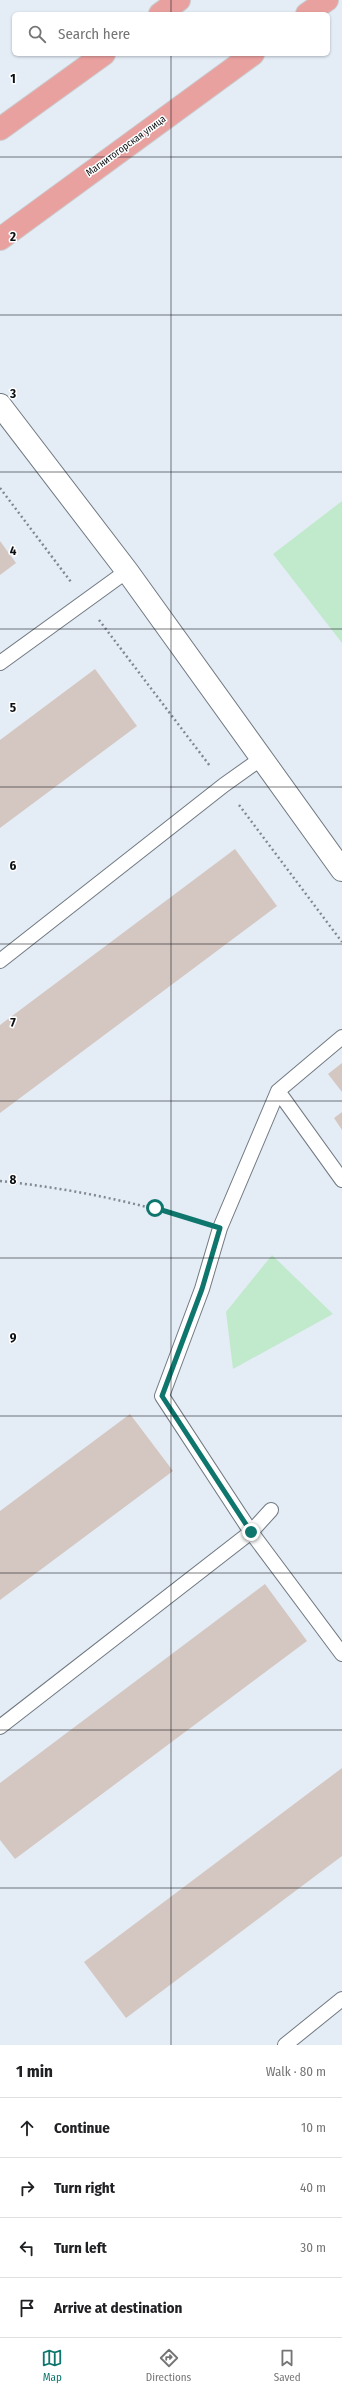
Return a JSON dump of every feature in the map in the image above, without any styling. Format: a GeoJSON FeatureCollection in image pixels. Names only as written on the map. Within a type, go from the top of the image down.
{"type":"FeatureCollection","features":[{"type":"Feature","properties":{"kind":"main road"},"geometry":{"type":"LineString","coordinates":[[163,12],[179,0]]}},
{"type":"Feature","properties":{"kind":"main road"},"geometry":{"type":"LineString","coordinates":[[310,12],[327,0]]}},
{"type":"Feature","properties":{"kind":"main road"},"geometry":{"type":"LineString","coordinates":[[0,129],[101,56]]}},
{"type":"Feature","properties":{"kind":"main road","name":"Магнитогорская улица"},"geometry":{"type":"LineString","coordinates":[[0,239],[250,56]]}},
{"type":"Feature","properties":{"kind":"street"},"geometry":{"type":"LineString","coordinates":[[0,405],[127,572],[342,870]]}},
{"type":"Feature","properties":{"kind":"lane"},"geometry":{"type":"LineString","coordinates":[[0,663],[127,572]]}},
{"type":"Feature","properties":{"kind":"lane"},"geometry":{"type":"LineString","coordinates":[[0,961],[224,785],[262,758]]}},
{"type":"Feature","properties":{"kind":"lane"},"geometry":{"type":"LineString","coordinates":[[342,1037],[278,1091],[220,1228],[202,1289],[162,1396],[251,1532],[342,1654]]}},
{"type":"Feature","properties":{"kind":"lane"},"geometry":{"type":"LineString","coordinates":[[278,1091],[342,1180]]}},
{"type":"Feature","properties":{"kind":"lane"},"geometry":{"type":"LineString","coordinates":[[0,1727],[251,1532],[271,1510]]}},
{"type":"Feature","properties":{"kind":"lane"},"geometry":{"type":"LineString","coordinates":[[285,2045],[342,2000]]}},
{"type":"Feature","properties":{"kind":"path"},"geometry":{"type":"LineString","coordinates":[[0,488],[342,942]]}},
{"type":"Feature","properties":{"kind":"path"},"geometry":{"type":"LineString","coordinates":[[0,1181],[56,1187],[155,1208],[220,1228]]}},
{"type":"Feature","properties":{"kind":"green space"},"geometry":{"type":"Polygon","coordinates":[[[342,501],[342,643],[273,554],[342,501]]]}},
{"type":"Feature","properties":{"kind":"green space"},"geometry":{"type":"Polygon","coordinates":[[[272,1255],[333,1314],[233,1369],[226,1312],[272,1255]]]}},
{"type":"Feature","properties":{"kind":"building"},"geometry":{"type":"Polygon","coordinates":[[[0,541],[16,563],[0,575],[0,541]]]}},
{"type":"Feature","properties":{"kind":"building"},"geometry":{"type":"Polygon","coordinates":[[[95,669],[137,726],[0,828],[0,740],[95,669]]]}},
{"type":"Feature","properties":{"kind":"building"},"geometry":{"type":"Polygon","coordinates":[[[235,849],[277,906],[0,1113],[0,1025],[235,849]]]}},
{"type":"Feature","properties":{"kind":"building"},"geometry":{"type":"Polygon","coordinates":[[[342,1063],[342,1092],[328,1074],[342,1063]]]}},
{"type":"Feature","properties":{"kind":"building"},"geometry":{"type":"Polygon","coordinates":[[[342,1112],[342,1130],[334,1118],[342,1112]]]}},
{"type":"Feature","properties":{"kind":"building"},"geometry":{"type":"Polygon","coordinates":[[[130,1414],[173,1471],[0,1600],[0,1511],[130,1414]]]}},
{"type":"Feature","properties":{"kind":"building"},"geometry":{"type":"Polygon","coordinates":[[[265,1584],[307,1641],[15,1859],[0,1840],[0,1783],[265,1584]]]}},
{"type":"Feature","properties":{"kind":"building"},"geometry":{"type":"Polygon","coordinates":[[[342,1768],[342,1856],[126,2018],[84,1962],[342,1768]]]}},
{"type":"Feature","properties":{"kind":"route"},"geometry":{"type":"LineString","coordinates":[[155,1208],[220,1228],[202,1289],[162,1396],[251,1532]]}}]}
